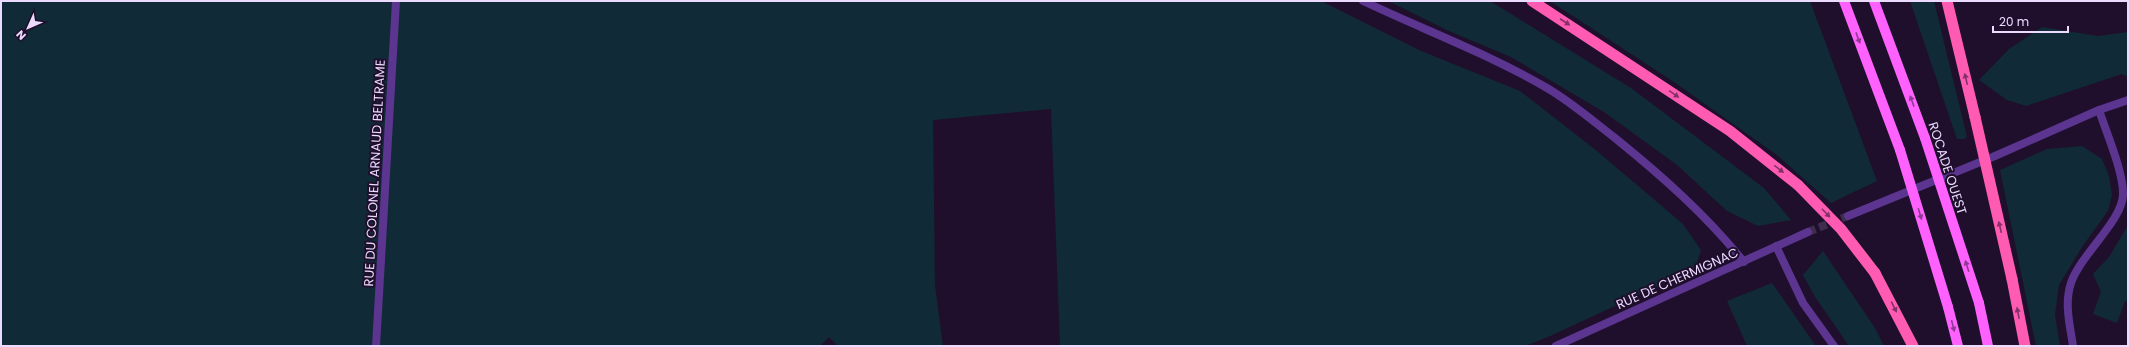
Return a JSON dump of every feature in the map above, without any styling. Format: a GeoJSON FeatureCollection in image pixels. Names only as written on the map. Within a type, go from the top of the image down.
{"type":"FeatureCollection","features":[{"type":"Feature","properties":{"kind":"highway"},"geometry":{"type":"LineString","coordinates":[[1532,1],[1730,131],[1798,185],[1841,229],[1875,273],[1914,346]]}},
{"type":"Feature","properties":{"kind":"highway"},"geometry":{"type":"LineString","coordinates":[[1947,1],[2012,279],[2024,346]]}},
{"type":"Feature","properties":{"kind":"main road"},"geometry":{"type":"LineString","coordinates":[[1844,1],[1900,150],[1948,307],[1958,346]]}},
{"type":"Feature","properties":{"kind":"main road","name":"ROCADE OUEST"},"geometry":{"type":"LineString","coordinates":[[1874,1],[1925,138],[1979,303],[1988,346]]}},
{"type":"Feature","properties":{"kind":"street","name":"RUE DU COLONEL ARNAUD BELTRAME"},"geometry":{"type":"LineString","coordinates":[[376,346],[396,1]]}},
{"type":"Feature","properties":{"kind":"street"},"geometry":{"type":"LineString","coordinates":[[1363,1],[1501,64],[1560,97],[1608,132],[1678,191],[1722,235],[1744,262]]}},
{"type":"Feature","properties":{"kind":"street"},"geometry":{"type":"LineString","coordinates":[[1848,216],[1994,156],[2099,110],[2128,100]]}},
{"type":"Feature","properties":{"kind":"street"},"geometry":{"type":"LineString","coordinates":[[2073,346],[2067,308],[2071,284],[2085,259],[2116,217],[2123,195],[2122,181],[2099,110]]}},
{"type":"Feature","properties":{"kind":"street","name":"RUE DE CHERMIGNAC"},"geometry":{"type":"LineString","coordinates":[[1556,346],[1808,232]]}},
{"type":"Feature","properties":{"kind":"street"},"geometry":{"type":"LineString","coordinates":[[1776,246],[1803,303],[1834,346]]}},
{"type":"Feature","properties":{"kind":"shaded area"},"geometry":{"type":"Polygon","coordinates":[[[1,1],[1321,1],[1419,50],[1520,91],[1597,151],[1683,224],[1701,250],[1695,269],[1548,337],[1525,346],[1060,346],[1051,109],[933,120],[935,285],[943,346],[838,346],[829,337],[820,346],[1,346],[1,1]]]}},
{"type":"Feature","properties":{"kind":"shaded area"},"geometry":{"type":"Polygon","coordinates":[[[1388,1],[1490,1],[1631,88],[1764,188],[1791,220],[1758,226],[1727,211],[1677,165],[1604,112],[1511,57],[1449,31],[1388,1]]]}},
{"type":"Feature","properties":{"kind":"shaded area"},"geometry":{"type":"Polygon","coordinates":[[[1550,1],[1810,1],[1877,181],[1831,203],[1777,155],[1674,82],[1550,1]]]}},
{"type":"Feature","properties":{"kind":"shaded area"},"geometry":{"type":"Polygon","coordinates":[[[1910,1],[1934,1],[1967,137],[1964,139],[1957,139],[1910,1]]]}},
{"type":"Feature","properties":{"kind":"shaded area"},"geometry":{"type":"Polygon","coordinates":[[[2042,27],[2098,36],[2128,32],[2128,77],[2122,74],[2026,106],[2007,100],[1979,80],[2009,49],[2042,27]]]}},
{"type":"Feature","properties":{"kind":"shaded area"},"geometry":{"type":"Polygon","coordinates":[[[2082,146],[2102,159],[2109,176],[2112,195],[2108,211],[2084,244],[2059,285],[2055,315],[2060,346],[2036,346],[2000,170],[2047,149],[2082,146]]]}},
{"type":"Feature","properties":{"kind":"shaded area"},"geometry":{"type":"Polygon","coordinates":[[[2128,225],[2128,302],[2125,301],[2117,323],[2093,314],[2101,292],[2093,274],[2109,257],[2128,225]]]}},
{"type":"Feature","properties":{"kind":"shaded area"},"geometry":{"type":"Polygon","coordinates":[[[1823,251],[1875,328],[1884,346],[1849,346],[1815,297],[1803,275],[1823,251]]]}},
{"type":"Feature","properties":{"kind":"shaded area"},"geometry":{"type":"Polygon","coordinates":[[[1772,283],[1816,346],[1747,346],[1727,301],[1772,283]]]}},
{"type":"Feature","properties":{"kind":"tunnel"},"geometry":{"type":"LineString","coordinates":[[1808,232],[1848,216]]}}]}
